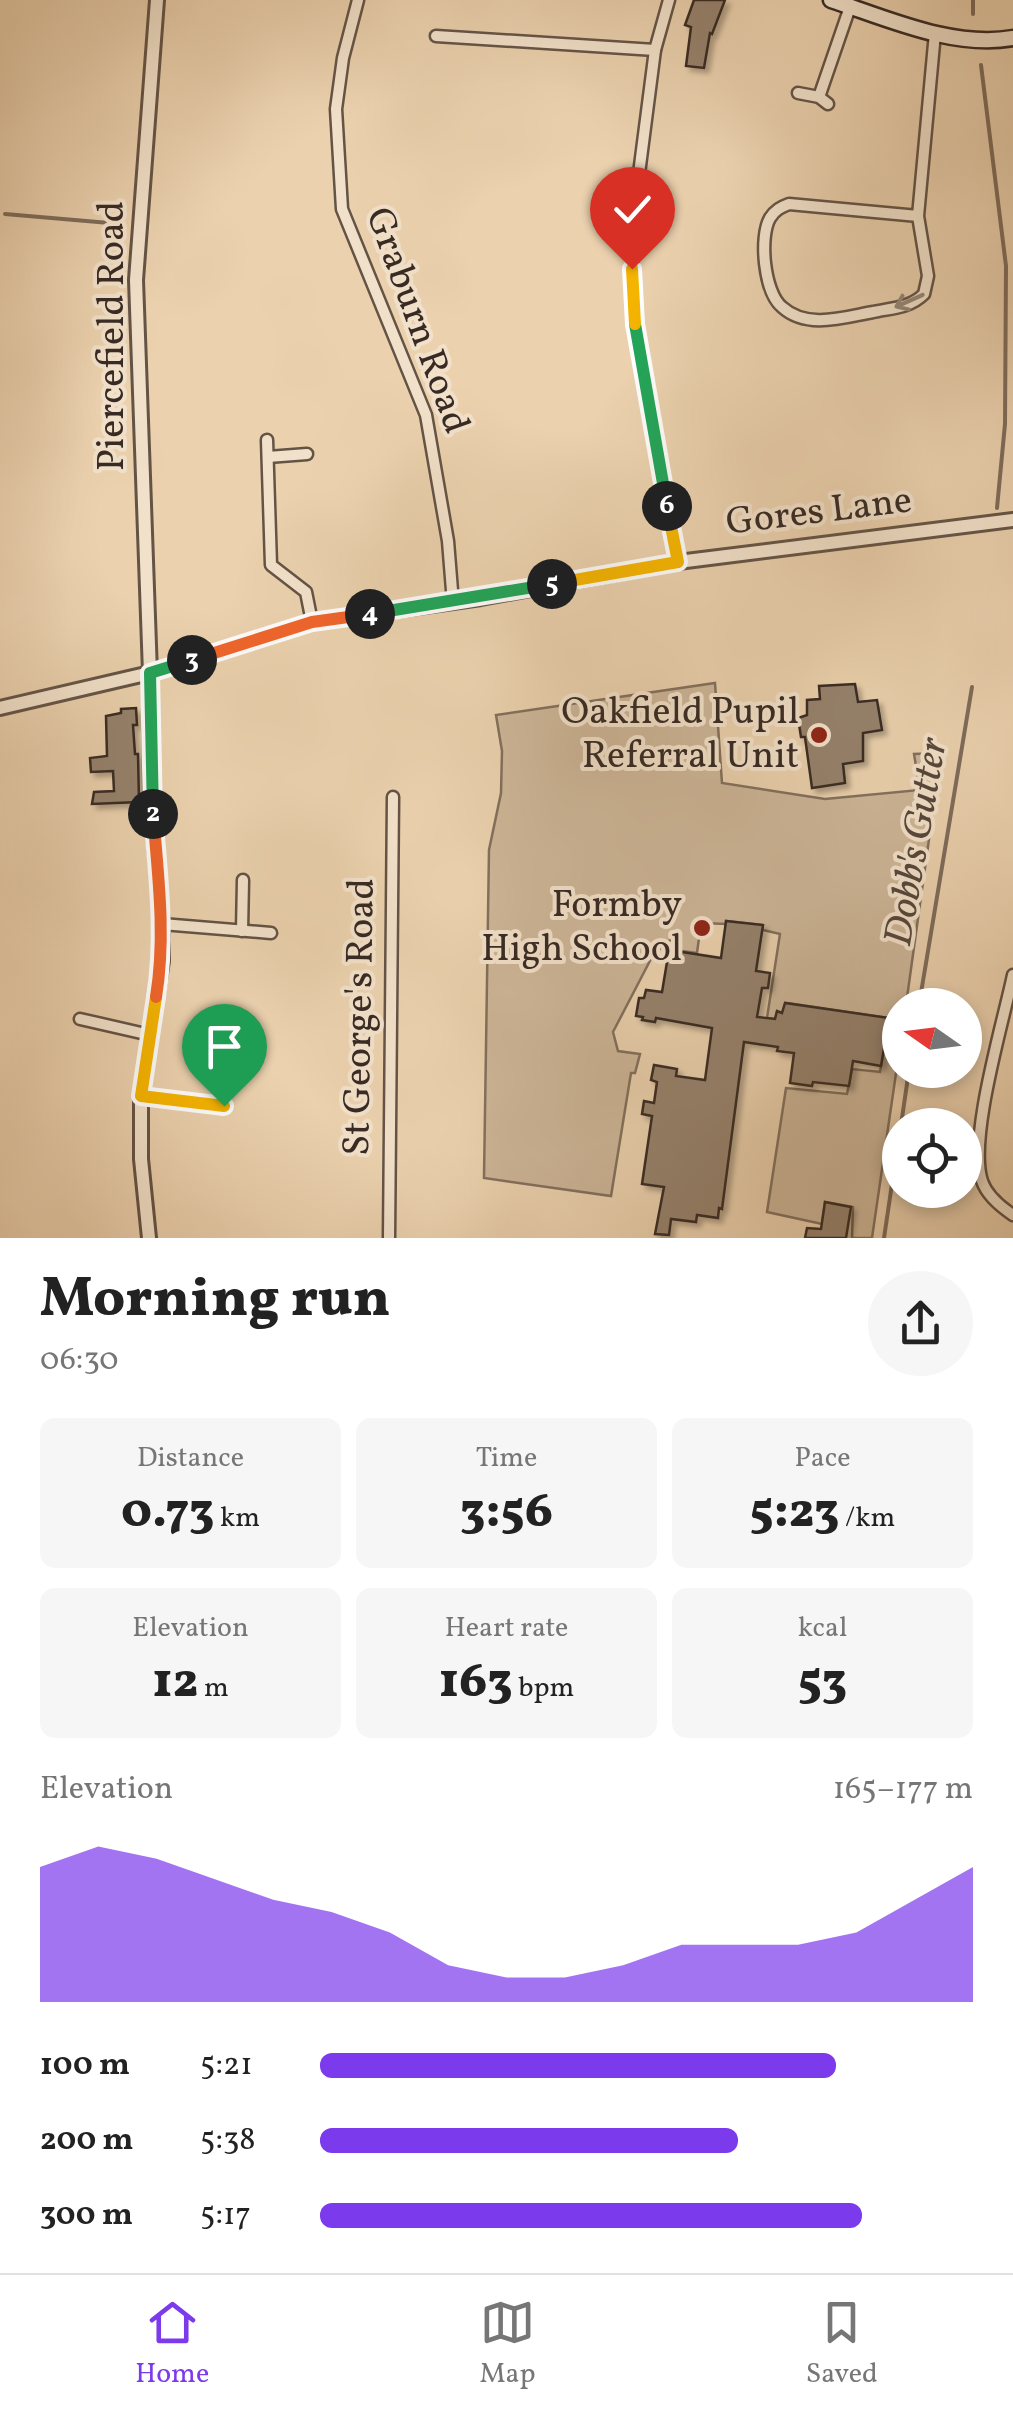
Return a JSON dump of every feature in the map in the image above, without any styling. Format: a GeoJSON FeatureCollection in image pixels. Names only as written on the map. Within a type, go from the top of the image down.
{"type":"FeatureCollection","features":[{"type":"Feature","properties":{"kind":"main road"},"geometry":{"type":"LineString","coordinates":[[831,0],[935,32],[990,42],[1013,38]]}},
{"type":"Feature","properties":{"kind":"street","name":"Piercefield Road"},"geometry":{"type":"LineString","coordinates":[[148,1238],[141,1158],[141,1096],[162,961],[162,924],[151,798],[136,280],[157,0]]}},
{"type":"Feature","properties":{"kind":"street","name":"Graburn Road"},"geometry":{"type":"LineString","coordinates":[[358,0],[343,58],[336,109],[342,209],[426,416],[448,541],[454,603]]}},
{"type":"Feature","properties":{"kind":"street"},"geometry":{"type":"LineString","coordinates":[[669,0],[656,50],[633,236],[634,309],[678,562]]}},
{"type":"Feature","properties":{"kind":"street"},"geometry":{"type":"LineString","coordinates":[[798,93],[823,101],[850,6]]}},
{"type":"Feature","properties":{"kind":"street"},"geometry":{"type":"LineString","coordinates":[[918,216],[788,204],[776,210],[765,232],[766,275],[773,294],[782,308],[825,321],[917,301],[924,294],[928,276],[918,216],[935,32]]}},
{"type":"Feature","properties":{"kind":"street"},"geometry":{"type":"LineString","coordinates":[[436,36],[656,50]]}},
{"type":"Feature","properties":{"kind":"street"},"geometry":{"type":"LineString","coordinates":[[267,440],[270,565],[306,592],[312,622]]}},
{"type":"Feature","properties":{"kind":"street"},"geometry":{"type":"LineString","coordinates":[[268,457],[307,454]]}},
{"type":"Feature","properties":{"kind":"street","name":"Gores Lane"},"geometry":{"type":"LineString","coordinates":[[0,708],[150,673],[312,622],[454,603],[678,562],[1008,521]]}},
{"type":"Feature","properties":{"kind":"street","name":"St George's Road"},"geometry":{"type":"LineString","coordinates":[[389,1238],[393,797]]}},
{"type":"Feature","properties":{"kind":"street"},"geometry":{"type":"LineString","coordinates":[[242,931],[243,880]]}},
{"type":"Feature","properties":{"kind":"street"},"geometry":{"type":"LineString","coordinates":[[162,924],[271,933]]}},
{"type":"Feature","properties":{"kind":"street"},"geometry":{"type":"LineString","coordinates":[[1013,975],[977,1146],[982,1184],[999,1206],[1013,1214]]}},
{"type":"Feature","properties":{"kind":"street"},"geometry":{"type":"LineString","coordinates":[[80,1018],[150,1035]]}},
{"type":"Feature","properties":{"kind":"street"},"geometry":{"type":"LineString","coordinates":[[141,1096],[224,1106]]}},
{"type":"Feature","properties":{"kind":"shaded area","name":"Formby High School"},"geometry":{"type":"Polygon","coordinates":[[[715,683],[722,783],[825,799],[920,790],[914,754],[941,753],[908,988],[882,988],[882,1017],[786,1003],[775,1019],[767,1018],[780,934],[763,930],[762,925],[726,921],[701,923],[697,953],[674,950],[670,940],[653,955],[613,1032],[618,1051],[640,1054],[635,1073],[631,1073],[611,1196],[484,1178],[489,850],[501,793],[502,751],[496,715],[715,683]]]}},
{"type":"Feature","properties":{"kind":"shaded area","name":"Formby High School"},"geometry":{"type":"Polygon","coordinates":[[[882,1060],[882,1088],[894,1088],[891,1108],[882,1108],[882,1169],[872,1238],[852,1238],[853,1207],[825,1202],[822,1224],[767,1212],[786,1088],[847,1094],[852,1069],[880,1072],[882,1060]]]}},
{"type":"Feature","properties":{"kind":"building"},"geometry":{"type":"Polygon","coordinates":[[[694,0],[725,0],[710,33],[704,68],[686,66],[691,27],[685,25],[694,0]]]}},
{"type":"Feature","properties":{"kind":"building","name":"Oakfield Pupil Referral Unit"},"geometry":{"type":"Polygon","coordinates":[[[855,684],[858,702],[877,700],[882,730],[863,733],[863,761],[843,764],[845,783],[812,788],[805,737],[801,737],[798,718],[807,715],[807,700],[820,699],[819,686],[855,684]]]}},
{"type":"Feature","properties":{"kind":"building"},"geometry":{"type":"Polygon","coordinates":[[[136,708],[137,725],[133,725],[139,802],[92,804],[94,792],[114,791],[113,771],[91,772],[90,758],[107,756],[106,716],[136,708]]]}},
{"type":"Feature","properties":{"kind":"building"},"geometry":{"type":"Polygon","coordinates":[[[726,921],[763,925],[756,971],[770,973],[768,988],[762,988],[757,1017],[775,1019],[785,1003],[882,1017],[881,1066],[853,1061],[849,1086],[790,1083],[794,1053],[744,1042],[718,1218],[697,1215],[696,1222],[671,1219],[669,1235],[655,1234],[664,1187],[642,1184],[652,1116],[642,1114],[644,1101],[654,1103],[654,1065],[677,1069],[676,1076],[705,1080],[712,1028],[656,1018],[655,1022],[642,1020],[643,1017],[636,1016],[639,998],[644,998],[646,990],[662,992],[669,950],[721,958],[726,921]]]}},
{"type":"Feature","properties":{"kind":"building"},"geometry":{"type":"Polygon","coordinates":[[[825,1202],[851,1207],[846,1238],[805,1238],[807,1228],[821,1229],[825,1202]]]}},
{"type":"Feature","properties":{"kind":"waterway","name":"Dobb's Gutter"},"geometry":{"type":"LineString","coordinates":[[973,0],[973,14]]}},
{"type":"Feature","properties":{"kind":"waterway","name":"Dobb's Gutter"},"geometry":{"type":"LineString","coordinates":[[981,65],[1006,266],[1005,424],[997,508]]}},
{"type":"Feature","properties":{"kind":"waterway"},"geometry":{"type":"LineString","coordinates":[[5,214],[121,224]]}},
{"type":"Feature","properties":{"kind":"waterway","name":"Dobb's Gutter"},"geometry":{"type":"LineString","coordinates":[[922,988],[972,687]]}},
{"type":"Feature","properties":{"kind":"waterway","name":"Dobb's Gutter"},"geometry":{"type":"LineString","coordinates":[[903,1108],[906,1088]]}},
{"type":"Feature","properties":{"kind":"waterway","name":"Dobb's Gutter"},"geometry":{"type":"LineString","coordinates":[[884,1238],[888,1208]]}},
{"type":"Feature","properties":{"kind":"place","name":"Oakfield Pupil Referral Unit"},"geometry":{"type":"Point","coordinates":[819,735]}},
{"type":"Feature","properties":{"kind":"place","name":"Formby High School"},"geometry":{"type":"Point","coordinates":[702,928]}},
{"type":"Feature","properties":{"kind":"route"},"geometry":{"type":"LineString","coordinates":[[224,1106],[141,1096],[162,961],[151,798],[150,673],[312,622],[481,598],[678,562],[639,358],[632,269]]}}]}
